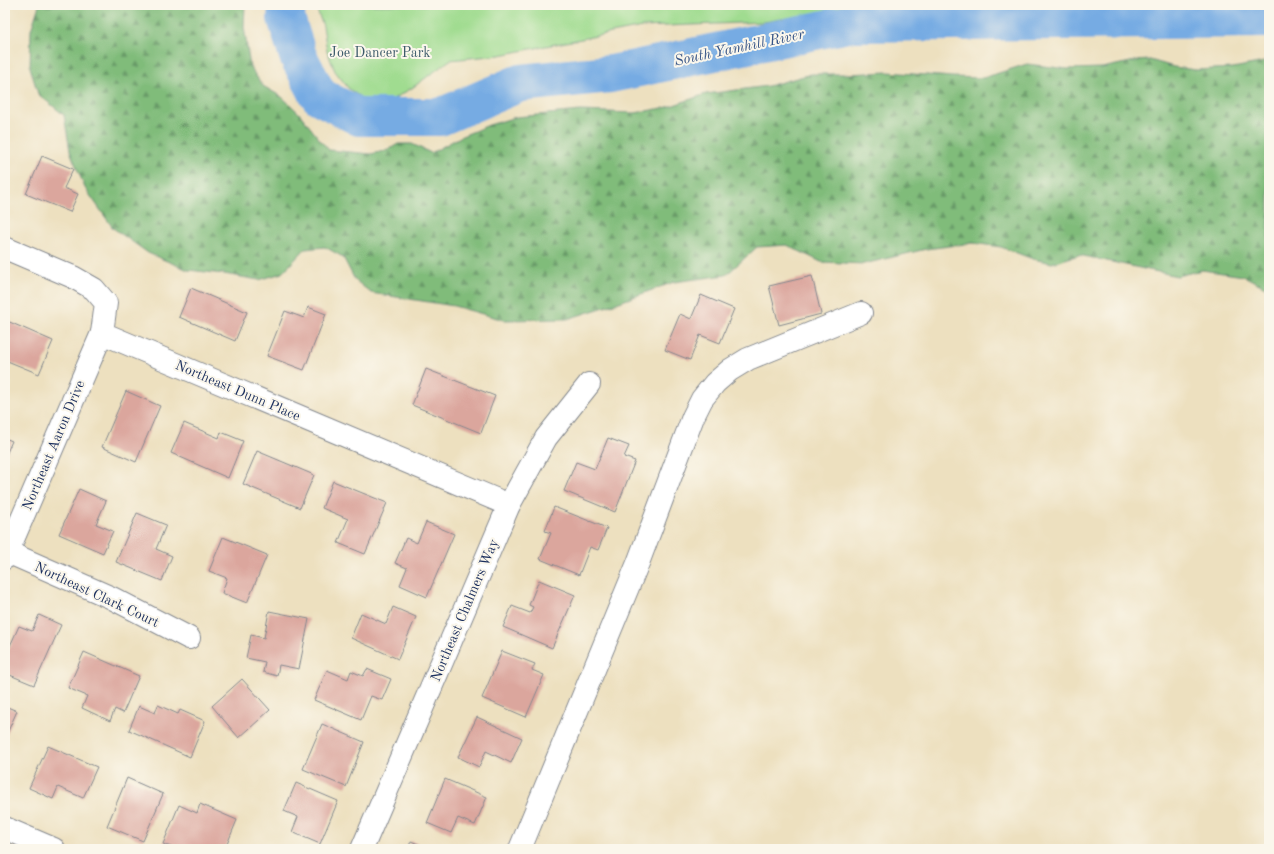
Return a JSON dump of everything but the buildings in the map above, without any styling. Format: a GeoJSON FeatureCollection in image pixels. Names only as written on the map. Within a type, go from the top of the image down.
{"type":"FeatureCollection","features":[{"type":"Feature","properties":{"kind":"street"},"geometry":{"type":"LineString","coordinates":[[5,248],[73,277],[94,289],[106,303],[102,333]]}},
{"type":"Feature","properties":{"kind":"street"},"geometry":{"type":"LineString","coordinates":[[520,849],[638,563],[693,417],[702,399],[715,383],[730,370],[748,359],[861,313]]}},
{"type":"Feature","properties":{"kind":"street","name":"Northeast Dunn Place"},"geometry":{"type":"LineString","coordinates":[[102,333],[509,505]]}},
{"type":"Feature","properties":{"kind":"street","name":"Northeast Aaron Drive"},"geometry":{"type":"LineString","coordinates":[[6,554],[102,333]]}},
{"type":"Feature","properties":{"kind":"street","name":"Northeast Chalmers Way"},"geometry":{"type":"LineString","coordinates":[[362,849],[509,505],[546,438],[588,384]]}},
{"type":"Feature","properties":{"kind":"street","name":"Northeast Clark Court"},"geometry":{"type":"LineString","coordinates":[[6,554],[112,598],[189,638]]}},
{"type":"Feature","properties":{"kind":"street"},"geometry":{"type":"LineString","coordinates":[[5,828],[49,848]]}},
{"type":"Feature","properties":{"kind":"green space"},"geometry":{"type":"Polygon","coordinates":[[[39,5],[245,5],[244,27],[250,67],[263,86],[282,97],[299,113],[329,150],[371,154],[388,150],[398,144],[412,144],[431,153],[462,136],[489,125],[516,117],[580,111],[635,113],[668,107],[706,94],[768,86],[811,74],[888,72],[983,78],[1027,64],[1068,69],[1102,68],[1135,61],[1150,60],[1174,67],[1196,70],[1233,68],[1269,61],[1269,289],[1244,276],[1202,270],[1177,276],[1079,255],[1052,263],[1033,259],[1001,247],[973,243],[926,249],[864,264],[821,262],[787,245],[757,247],[726,275],[674,282],[567,319],[504,320],[454,306],[371,293],[355,280],[343,257],[325,247],[305,249],[282,273],[259,280],[188,270],[148,253],[113,228],[85,188],[70,151],[64,115],[38,94],[30,67],[31,30],[39,5]]]}},
{"type":"Feature","properties":{"kind":"green space","name":"Joe Dancer Park"},"geometry":{"type":"Polygon","coordinates":[[[315,5],[861,5],[764,22],[642,27],[500,55],[450,60],[412,88],[388,102],[363,99],[349,89],[335,71],[327,51],[323,26],[315,5]]]}},
{"type":"Feature","properties":{"kind":"waterway","name":"South Yamhill River"},"geometry":{"type":"LineString","coordinates":[[287,5],[286,18],[298,56],[319,96],[359,117],[440,117],[520,83],[611,74],[853,23],[1269,19]]}}]}
